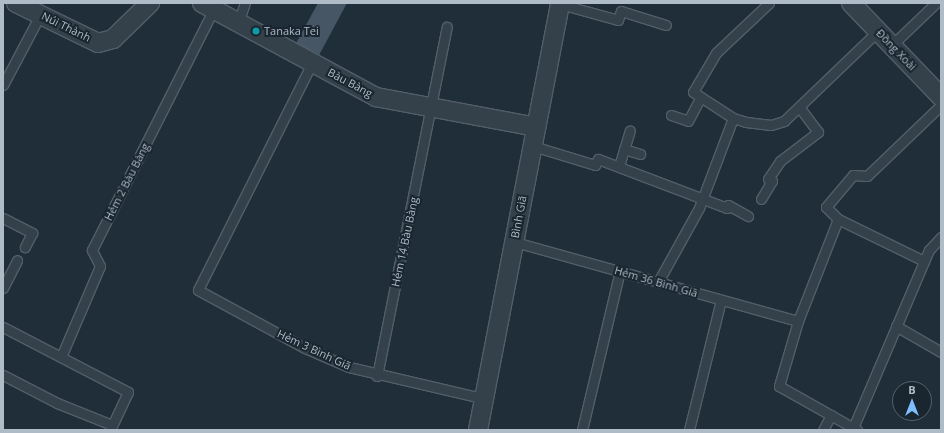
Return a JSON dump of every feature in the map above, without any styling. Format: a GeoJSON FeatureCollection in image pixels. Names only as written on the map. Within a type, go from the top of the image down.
{"type":"FeatureCollection","features":[{"type":"Feature","properties":{"kind":"street","name":"Núi Thành"},"geometry":{"type":"LineString","coordinates":[[16,3],[94,41],[104,43],[115,38],[150,3]]}},
{"type":"Feature","properties":{"kind":"street","name":"Bình Giã"},"geometry":{"type":"LineString","coordinates":[[478,430],[560,3]]}},
{"type":"Feature","properties":{"kind":"street","name":"Đồng Xoài"},"geometry":{"type":"LineString","coordinates":[[851,3],[941,97]]}},
{"type":"Feature","properties":{"kind":"street","name":"Bàu Bàng"},"geometry":{"type":"LineString","coordinates":[[208,6],[376,97],[536,128]]}},
{"type":"Feature","properties":{"kind":"lane"},"geometry":{"type":"LineString","coordinates":[[238,23],[245,3]]}},
{"type":"Feature","properties":{"kind":"lane"},"geometry":{"type":"LineString","coordinates":[[560,3],[618,20],[622,11],[666,25]]}},
{"type":"Feature","properties":{"kind":"lane"},"geometry":{"type":"LineString","coordinates":[[769,3],[716,53],[693,92],[733,118],[753,124],[776,124],[784,121],[878,31]]}},
{"type":"Feature","properties":{"kind":"lane"},"geometry":{"type":"LineString","coordinates":[[892,45],[936,3]]}},
{"type":"Feature","properties":{"kind":"lane","name":"Hẻm 2 Bàu Bàng"},"geometry":{"type":"LineString","coordinates":[[61,357],[100,266],[92,250],[208,6]]}},
{"type":"Feature","properties":{"kind":"lane"},"geometry":{"type":"LineString","coordinates":[[3,86],[40,15]]}},
{"type":"Feature","properties":{"kind":"lane","name":"Hẻm 14 Bàu Bàng"},"geometry":{"type":"LineString","coordinates":[[377,376],[432,108],[447,27]]}},
{"type":"Feature","properties":{"kind":"lane","name":"Hẻm 3 Bình Giã"},"geometry":{"type":"LineString","coordinates":[[312,63],[198,290],[312,352],[377,376],[485,399]]}},
{"type":"Feature","properties":{"kind":"lane"},"geometry":{"type":"LineString","coordinates":[[671,115],[688,122],[701,97]]}},
{"type":"Feature","properties":{"kind":"lane"},"geometry":{"type":"LineString","coordinates":[[924,261],[838,219],[826,207],[854,175],[867,176],[941,105]]}},
{"type":"Feature","properties":{"kind":"lane"},"geometry":{"type":"LineString","coordinates":[[761,199],[772,182],[768,179],[780,161],[818,132],[799,107]]}},
{"type":"Feature","properties":{"kind":"lane"},"geometry":{"type":"LineString","coordinates":[[658,282],[704,198],[733,118]]}},
{"type":"Feature","properties":{"kind":"lane"},"geometry":{"type":"LineString","coordinates":[[618,166],[630,131]]}},
{"type":"Feature","properties":{"kind":"lane"},"geometry":{"type":"LineString","coordinates":[[533,146],[595,165],[598,159],[727,208],[728,205],[748,216]]}},
{"type":"Feature","properties":{"kind":"lane"},"geometry":{"type":"LineString","coordinates":[[624,149],[640,154]]}},
{"type":"Feature","properties":{"kind":"lane"},"geometry":{"type":"LineString","coordinates":[[3,218],[32,233],[25,247]]}},
{"type":"Feature","properties":{"kind":"lane"},"geometry":{"type":"LineString","coordinates":[[838,219],[798,321],[779,386],[855,429],[896,326],[924,261],[932,246],[941,237]]}},
{"type":"Feature","properties":{"kind":"lane","name":"Hẻm 36 Bình Giã"},"geometry":{"type":"LineString","coordinates":[[515,242],[798,321]]}},
{"type":"Feature","properties":{"kind":"lane"},"geometry":{"type":"LineString","coordinates":[[3,288],[17,260]]}},
{"type":"Feature","properties":{"kind":"lane"},"geometry":{"type":"LineString","coordinates":[[582,430],[620,271]]}},
{"type":"Feature","properties":{"kind":"lane"},"geometry":{"type":"LineString","coordinates":[[689,430],[721,300]]}},
{"type":"Feature","properties":{"kind":"lane"},"geometry":{"type":"LineString","coordinates":[[896,326],[941,352]]}},
{"type":"Feature","properties":{"kind":"lane"},"geometry":{"type":"LineString","coordinates":[[3,327],[128,392],[111,428],[57,403],[3,375]]}},
{"type":"Feature","properties":{"kind":"lane"},"geometry":{"type":"LineString","coordinates":[[823,430],[831,415]]}},
{"type":"Feature","properties":{"kind":"building"},"geometry":{"type":"Polygon","coordinates":[[[318,3],[347,3],[317,59],[294,47],[318,3]]]}},
{"type":"Feature","properties":{"kind":"place","name":"Tanaka Tei"},"geometry":{"type":"Point","coordinates":[256,31]}}]}
